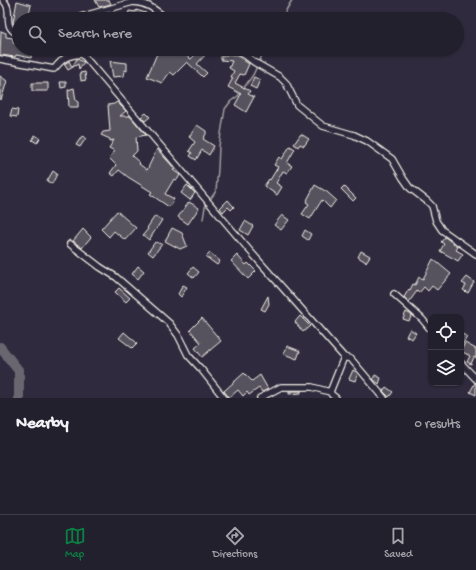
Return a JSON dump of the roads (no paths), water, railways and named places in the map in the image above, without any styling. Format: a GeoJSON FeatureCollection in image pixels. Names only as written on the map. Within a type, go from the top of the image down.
{"type":"FeatureCollection","features":[{"type":"Feature","properties":{"kind":"street"},"geometry":{"type":"LineString","coordinates":[[1,0],[7,4],[8,24],[12,30]]}},
{"type":"Feature","properties":{"kind":"street"},"geometry":{"type":"LineString","coordinates":[[98,12],[134,2],[143,3],[158,12]]}},
{"type":"Feature","properties":{"kind":"street"},"geometry":{"type":"LineString","coordinates":[[0,59],[54,69],[60,61],[68,56]]}},
{"type":"Feature","properties":{"kind":"street"},"geometry":{"type":"LineString","coordinates":[[84,56],[250,251],[344,357],[351,359],[384,398]]}},
{"type":"Feature","properties":{"kind":"street"},"geometry":{"type":"LineString","coordinates":[[246,56],[280,77],[286,83],[297,105],[324,126],[360,138],[384,152],[392,159],[410,188],[432,206],[436,221],[442,230],[476,254]]}},
{"type":"Feature","properties":{"kind":"street"},"geometry":{"type":"LineString","coordinates":[[70,244],[100,267],[116,277],[169,323],[178,335],[188,355],[224,398]]}},
{"type":"Feature","properties":{"kind":"street"},"geometry":{"type":"LineString","coordinates":[[394,294],[428,326]]}},
{"type":"Feature","properties":{"kind":"street"},"geometry":{"type":"LineString","coordinates":[[330,392],[344,357]]}},
{"type":"Feature","properties":{"kind":"street"},"geometry":{"type":"LineString","coordinates":[[464,367],[476,379]]}},
{"type":"Feature","properties":{"kind":"street"},"geometry":{"type":"LineString","coordinates":[[262,398],[281,387],[312,387],[330,392],[336,398]]}},
{"type":"Feature","properties":{"kind":"waterway"},"geometry":{"type":"LineString","coordinates":[[285,12],[292,0]]}},
{"type":"Feature","properties":{"kind":"waterway"},"geometry":{"type":"LineString","coordinates":[[243,89],[253,75],[262,56]]}},
{"type":"Feature","properties":{"kind":"waterway"},"geometry":{"type":"LineString","coordinates":[[209,201],[216,191],[219,146],[225,109],[240,92]]}},
{"type":"Feature","properties":{"kind":"waterway"},"geometry":{"type":"LineString","coordinates":[[203,219],[205,207],[207,205]]}},
{"type":"Feature","properties":{"kind":"waterway"},"geometry":{"type":"LineString","coordinates":[[0,347],[19,371],[19,398]]}}]}
